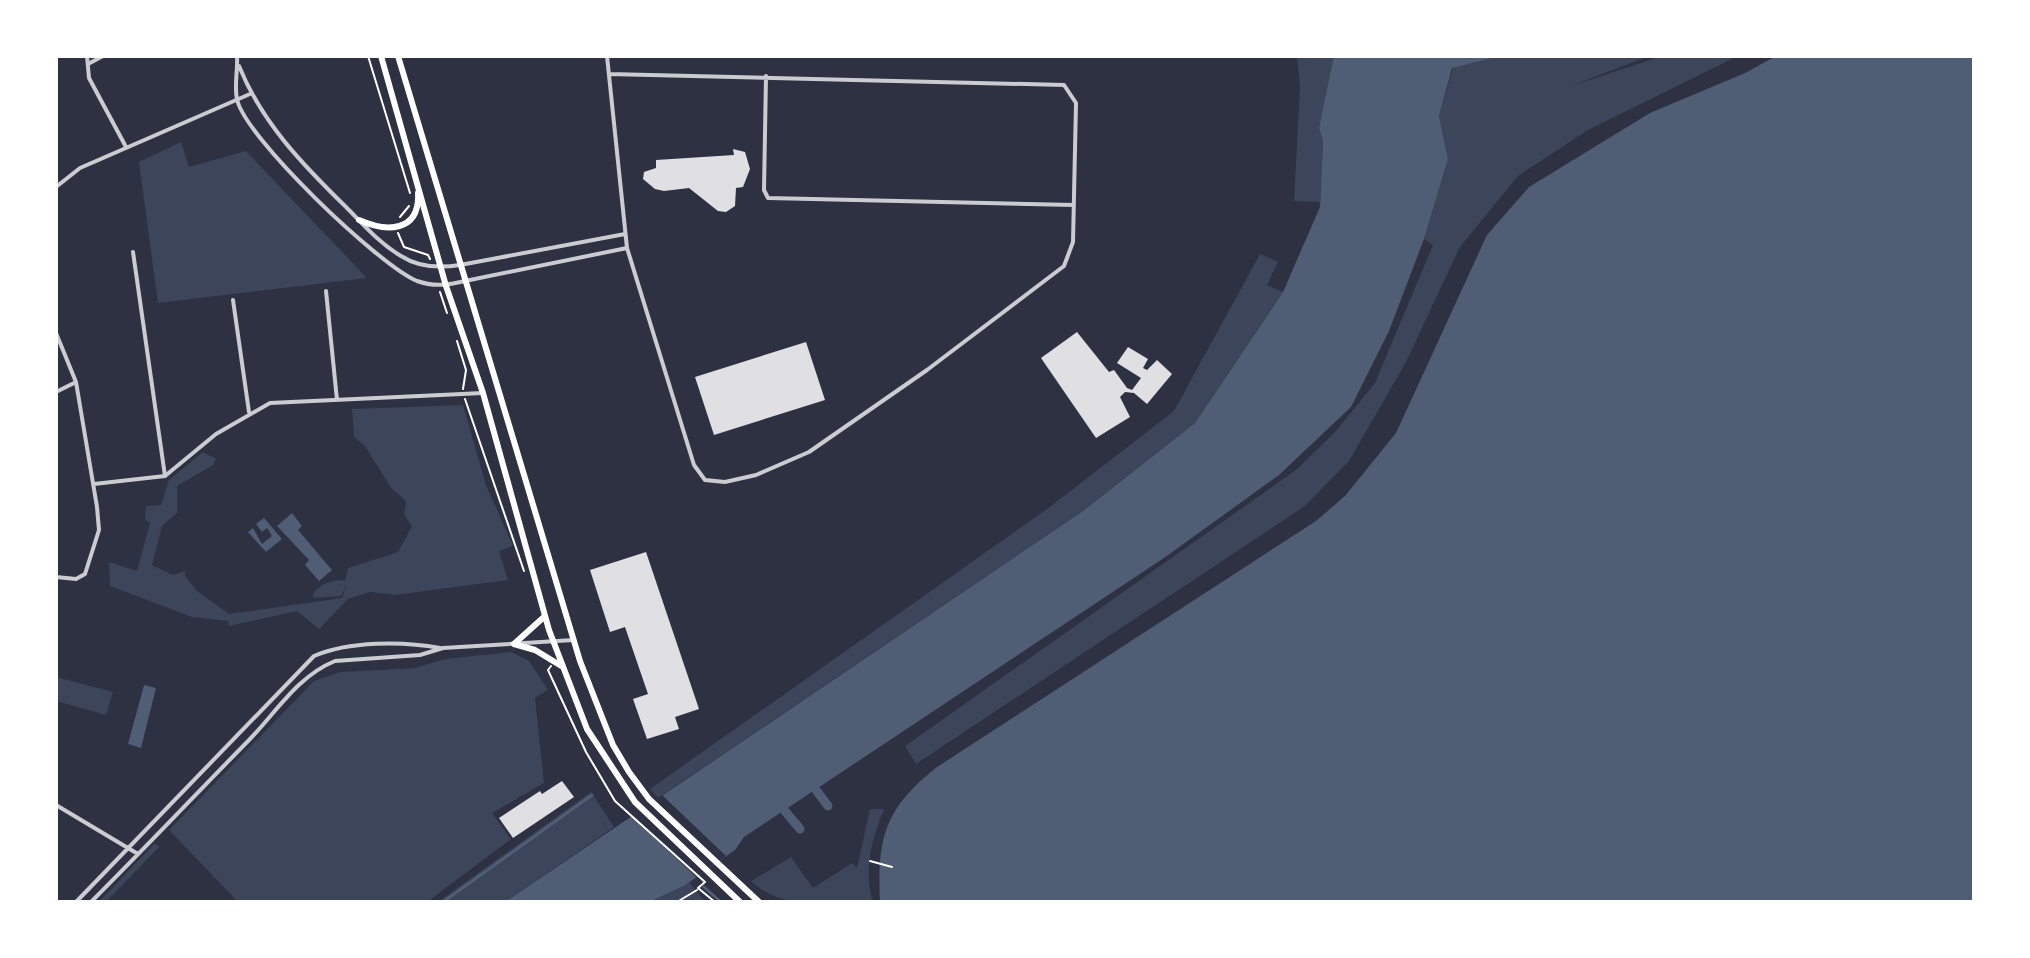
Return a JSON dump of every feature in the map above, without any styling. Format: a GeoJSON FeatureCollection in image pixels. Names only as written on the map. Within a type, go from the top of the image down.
{"type":"FeatureCollection","features":[{"type":"Feature","properties":{"kind":"main road"},"geometry":{"type":"LineString","coordinates":[[381,56],[441,268],[442,286],[483,393],[545,616],[587,729],[613,773],[639,805],[740,902]]}},
{"type":"Feature","properties":{"kind":"main road"},"geometry":{"type":"LineString","coordinates":[[398,56],[580,661],[613,745],[649,799],[759,902]]}},
{"type":"Feature","properties":{"kind":"main road"},"geometry":{"type":"LineString","coordinates":[[359,220],[379,228],[396,228],[416,211],[417,179]]}},
{"type":"Feature","properties":{"kind":"main road"},"geometry":{"type":"LineString","coordinates":[[514,644],[545,616]]}},
{"type":"Feature","properties":{"kind":"main road"},"geometry":{"type":"LineString","coordinates":[[514,644],[535,650],[563,667]]}},
{"type":"Feature","properties":{"kind":"street"},"geometry":{"type":"LineString","coordinates":[[87,56],[89,78],[126,147]]}},
{"type":"Feature","properties":{"kind":"street"},"geometry":{"type":"LineString","coordinates":[[88,64],[103,56]]}},
{"type":"Feature","properties":{"kind":"street"},"geometry":{"type":"LineString","coordinates":[[237,56],[237,101],[267,146],[313,195],[392,266],[418,281],[442,286],[627,248]]}},
{"type":"Feature","properties":{"kind":"street"},"geometry":{"type":"LineString","coordinates":[[607,56],[627,248],[694,465],[705,480],[725,482],[768,471],[809,452],[1049,280],[1064,266],[1073,242],[1076,103],[1072,92],[1064,85],[609,74]]}},
{"type":"Feature","properties":{"kind":"street"},"geometry":{"type":"LineString","coordinates":[[238,64],[250,94],[293,154],[359,220],[402,257],[441,268],[625,234]]}},
{"type":"Feature","properties":{"kind":"street"},"geometry":{"type":"LineString","coordinates":[[766,76],[768,126],[764,190],[768,198],[1074,205]]}},
{"type":"Feature","properties":{"kind":"street"},"geometry":{"type":"LineString","coordinates":[[56,186],[68,175],[126,147],[250,94]]}},
{"type":"Feature","properties":{"kind":"street"},"geometry":{"type":"LineString","coordinates":[[133,252],[165,476]]}},
{"type":"Feature","properties":{"kind":"street"},"geometry":{"type":"LineString","coordinates":[[326,291],[337,400]]}},
{"type":"Feature","properties":{"kind":"street"},"geometry":{"type":"LineString","coordinates":[[233,300],[249,412]]}},
{"type":"Feature","properties":{"kind":"street"},"geometry":{"type":"LineString","coordinates":[[56,333],[76,382],[99,530],[88,568],[81,578],[56,577]]}},
{"type":"Feature","properties":{"kind":"street"},"geometry":{"type":"LineString","coordinates":[[56,392],[76,382]]}},
{"type":"Feature","properties":{"kind":"street"},"geometry":{"type":"LineString","coordinates":[[94,484],[165,476],[249,412],[270,403],[483,393]]}},
{"type":"Feature","properties":{"kind":"street"},"geometry":{"type":"LineString","coordinates":[[80,901],[314,656],[331,649],[421,645],[443,648],[575,640]]}},
{"type":"Feature","properties":{"kind":"street"},"geometry":{"type":"LineString","coordinates":[[91,902],[306,676],[335,661],[420,655],[443,648]]}},
{"type":"Feature","properties":{"kind":"street"},"geometry":{"type":"LineString","coordinates":[[58,806],[138,854]]}},
{"type":"Feature","properties":{"kind":"path"},"geometry":{"type":"LineString","coordinates":[[368,56],[411,197],[406,210],[397,220],[396,228],[404,247],[428,255],[432,265]]}},
{"type":"Feature","properties":{"kind":"path"},"geometry":{"type":"LineString","coordinates":[[442,286],[451,323]]}},
{"type":"Feature","properties":{"kind":"path"},"geometry":{"type":"LineString","coordinates":[[455,335],[466,370],[464,395],[528,582]]}},
{"type":"Feature","properties":{"kind":"path"},"geometry":{"type":"LineString","coordinates":[[548,670],[600,777],[615,801],[632,813],[705,882],[677,902]]}},
{"type":"Feature","properties":{"kind":"path"},"geometry":{"type":"LineString","coordinates":[[870,861],[892,867]]}},
{"type":"Feature","properties":{"kind":"path"},"geometry":{"type":"LineString","coordinates":[[698,888],[715,902]]}},
{"type":"Feature","properties":{"kind":"shaded area"},"geometry":{"type":"Polygon","coordinates":[[[1297,56],[1334,56],[1335,61],[1319,128],[1323,140],[1320,202],[1294,201],[1300,87],[1297,56]]]}},
{"type":"Feature","properties":{"kind":"shaded area"},"geometry":{"type":"Polygon","coordinates":[[[1334,56],[1500,56],[1452,68],[1439,116],[1448,159],[1424,239],[1389,331],[1351,407],[1279,475],[1164,558],[744,837],[735,850],[684,886],[649,902],[505,902],[1083,511],[1195,423],[1283,292],[1320,207],[1323,141],[1319,128],[1334,56]]]}},
{"type":"Feature","properties":{"kind":"shaded area"},"geometry":{"type":"Polygon","coordinates":[[[1500,56],[1649,56],[1571,86],[1662,56],[1738,56],[1588,130],[1518,176],[1460,247],[1406,362],[1349,461],[1305,506],[916,764],[905,746],[1296,470],[1335,432],[1375,383],[1433,245],[1424,239],[1448,159],[1439,116],[1453,67],[1500,56]]]}},
{"type":"Feature","properties":{"kind":"shaded area"},"geometry":{"type":"Polygon","coordinates":[[[1776,56],[1974,56],[1974,902],[880,902],[880,859],[888,826],[895,811],[919,782],[937,767],[1316,521],[1345,496],[1396,433],[1487,235],[1529,187],[1650,113],[1745,73],[1776,56]]]}},
{"type":"Feature","properties":{"kind":"shaded area"},"geometry":{"type":"Polygon","coordinates":[[[181,142],[189,167],[246,151],[367,278],[158,303],[139,162],[181,142]]]}},
{"type":"Feature","properties":{"kind":"shaded area"},"geometry":{"type":"Polygon","coordinates":[[[1260,254],[1278,262],[1267,285],[1283,292],[1195,423],[1083,511],[658,798],[650,789],[1047,509],[1174,411],[1260,254]]]}},
{"type":"Feature","properties":{"kind":"shaded area"},"geometry":{"type":"Polygon","coordinates":[[[463,405],[486,485],[513,546],[499,551],[508,580],[395,595],[370,592],[348,599],[319,629],[297,611],[229,626],[228,621],[192,617],[110,586],[109,562],[137,571],[150,523],[145,520],[146,506],[161,505],[169,480],[203,452],[216,459],[213,465],[177,486],[177,513],[162,526],[152,565],[173,575],[185,571],[185,576],[197,591],[229,614],[342,598],[347,584],[341,596],[314,598],[313,594],[327,583],[345,581],[348,568],[398,552],[412,526],[404,515],[406,501],[391,488],[365,446],[354,437],[352,409],[463,405]]]}},
{"type":"Feature","properties":{"kind":"shaded area"},"geometry":{"type":"Polygon","coordinates":[[[292,513],[302,526],[298,530],[332,570],[319,581],[305,565],[309,560],[277,526],[292,513]]]}},
{"type":"Feature","properties":{"kind":"shaded area"},"geometry":{"type":"Polygon","coordinates":[[[264,518],[282,539],[266,552],[248,532],[253,528],[262,544],[272,536],[267,528],[262,532],[256,524],[264,518]]]}},
{"type":"Feature","properties":{"kind":"shaded area"},"geometry":{"type":"Polygon","coordinates":[[[511,652],[529,661],[548,690],[535,698],[544,783],[492,813],[511,839],[427,902],[238,902],[169,830],[314,681],[340,672],[415,668],[445,659],[511,652]]]}},
{"type":"Feature","properties":{"kind":"shaded area"},"geometry":{"type":"Polygon","coordinates":[[[56,677],[113,692],[106,715],[56,701],[56,677]]]}},
{"type":"Feature","properties":{"kind":"shaded area"},"geometry":{"type":"Polygon","coordinates":[[[144,685],[156,688],[141,748],[128,744],[144,685]]]}},
{"type":"Feature","properties":{"kind":"shaded area"},"geometry":{"type":"Polygon","coordinates":[[[591,792],[614,827],[505,902],[438,902],[591,792]]]}},
{"type":"Feature","properties":{"kind":"shaded area"},"geometry":{"type":"Polygon","coordinates":[[[870,809],[884,809],[870,855],[869,878],[873,902],[825,904],[793,901],[764,891],[751,881],[791,857],[813,888],[852,863],[857,868],[870,809]]]}},
{"type":"Feature","properties":{"kind":"shaded area"},"geometry":{"type":"Polygon","coordinates":[[[154,844],[160,846],[106,902],[99,902],[154,844]]]}},
{"type":"Feature","properties":{"kind":"shaded area"},"geometry":{"type":"Polygon","coordinates":[[[689,882],[705,902],[649,902],[684,886],[689,882]]]}},
{"type":"Feature","properties":{"kind":"pier"},"geometry":{"type":"Polygon","coordinates":[[[662,795],[726,856],[696,877],[632,816],[662,795]]]}},
{"type":"Feature","properties":{"kind":"building"},"geometry":{"type":"Polygon","coordinates":[[[733,149],[745,152],[750,169],[743,187],[736,188],[735,206],[726,212],[718,211],[689,188],[664,191],[655,189],[643,179],[644,172],[656,168],[656,160],[734,155],[733,149]]]}},
{"type":"Feature","properties":{"kind":"building"},"geometry":{"type":"Polygon","coordinates":[[[1077,332],[1109,372],[1114,370],[1127,388],[1132,390],[1141,378],[1117,363],[1128,347],[1148,359],[1143,368],[1147,370],[1157,360],[1172,374],[1147,404],[1134,393],[1125,392],[1120,397],[1130,417],[1096,438],[1041,358],[1077,332]]]}},
{"type":"Feature","properties":{"kind":"building"},"geometry":{"type":"Polygon","coordinates":[[[806,342],[825,400],[714,435],[695,377],[806,342]]]}},
{"type":"Feature","properties":{"kind":"building"},"geometry":{"type":"Polygon","coordinates":[[[646,552],[699,709],[675,717],[679,729],[647,739],[633,699],[648,694],[625,627],[610,632],[590,570],[646,552]]]}},
{"type":"Feature","properties":{"kind":"building"},"geometry":{"type":"Polygon","coordinates":[[[562,781],[574,797],[513,838],[499,818],[540,791],[542,794],[562,781]]]}},
{"type":"Feature","properties":{"kind":"waterway"},"geometry":{"type":"LineString","coordinates":[[816,790],[828,806]]}},
{"type":"Feature","properties":{"kind":"waterway"},"geometry":{"type":"LineString","coordinates":[[443,902],[592,795]]}},
{"type":"Feature","properties":{"kind":"waterway"},"geometry":{"type":"LineString","coordinates":[[785,811],[800,829]]}},
{"type":"Feature","properties":{"kind":"waterway"},"geometry":{"type":"LineString","coordinates":[[704,887],[721,902]]}}]}
